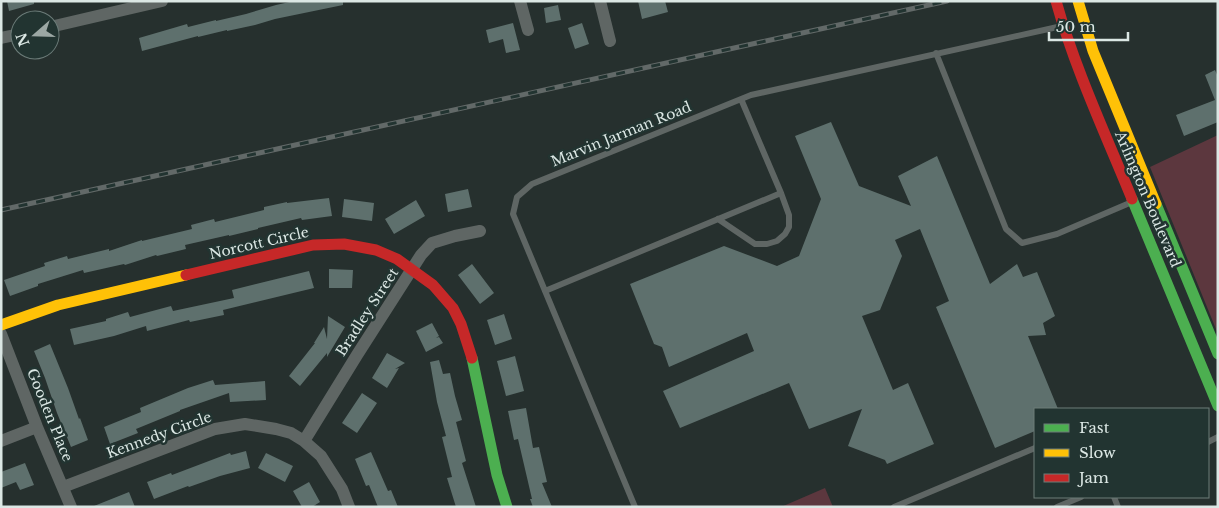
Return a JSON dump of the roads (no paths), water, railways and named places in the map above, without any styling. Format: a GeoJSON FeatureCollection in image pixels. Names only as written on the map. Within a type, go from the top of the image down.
{"type":"FeatureCollection","features":[{"type":"Feature","properties":{"kind":"main road","name":"Arlington Boulevard"},"geometry":{"type":"LineString","coordinates":[[1056,1],[1081,76],[1218,406]]}},
{"type":"Feature","properties":{"kind":"main road","name":"Arlington Boulevard"},"geometry":{"type":"LineString","coordinates":[[1078,1],[1093,51],[1215,339],[1218,354]]}},
{"type":"Feature","properties":{"kind":"main road"},"geometry":{"type":"LineString","coordinates":[[1063,26],[1075,30],[1090,66],[1115,106]]}},
{"type":"Feature","properties":{"kind":"main road","name":"Norcott Circle"},"geometry":{"type":"LineString","coordinates":[[1,324],[66,303],[313,245],[344,244],[376,250],[412,269],[433,285],[453,308],[472,356],[497,475],[507,507]]}},
{"type":"Feature","properties":{"kind":"main road"},"geometry":{"type":"LineString","coordinates":[[1166,281],[1175,288],[1181,297],[1198,333],[1204,338],[1215,339]]}},
{"type":"Feature","properties":{"kind":"street"},"geometry":{"type":"LineString","coordinates":[[60,24],[139,4],[162,1]]}},
{"type":"Feature","properties":{"kind":"street"},"geometry":{"type":"LineString","coordinates":[[520,1],[528,30]]}},
{"type":"Feature","properties":{"kind":"street"},"geometry":{"type":"LineString","coordinates":[[600,1],[610,41]]}},
{"type":"Feature","properties":{"kind":"street","name":"Bradley Street"},"geometry":{"type":"LineString","coordinates":[[304,441],[421,255],[432,243],[480,230]]}},
{"type":"Feature","properties":{"kind":"street","name":"Gooden Place"},"geometry":{"type":"LineString","coordinates":[[1,334],[37,427],[71,507]]}},
{"type":"Feature","properties":{"kind":"street","name":"Kennedy Circle"},"geometry":{"type":"LineString","coordinates":[[63,488],[215,429],[245,424],[291,433],[304,441],[321,456],[342,489],[350,507]]}},
{"type":"Feature","properties":{"kind":"street"},"geometry":{"type":"LineString","coordinates":[[1,441],[37,427]]}},
{"type":"Feature","properties":{"kind":"lane","name":"Marvin Jarman Road"},"geometry":{"type":"LineString","coordinates":[[635,507],[513,214],[517,197],[532,184],[751,95],[1063,26]]}},
{"type":"Feature","properties":{"kind":"lane"},"geometry":{"type":"LineString","coordinates":[[936,53],[1006,229],[1022,243],[1057,234],[1133,201]]}},
{"type":"Feature","properties":{"kind":"lane"},"geometry":{"type":"LineString","coordinates":[[718,220],[755,244],[767,244],[778,241],[785,234],[788,227],[789,215],[782,193],[741,99]]}},
{"type":"Feature","properties":{"kind":"lane"},"geometry":{"type":"LineString","coordinates":[[545,291],[782,193]]}},
{"type":"Feature","properties":{"kind":"lane"},"geometry":{"type":"LineString","coordinates":[[894,507],[1034,448]]}},
{"type":"Feature","properties":{"kind":"lane"},"geometry":{"type":"LineString","coordinates":[[1056,507],[1078,498]]}},
{"type":"Feature","properties":{"kind":"railway"},"geometry":{"type":"LineString","coordinates":[[1,210],[947,1]]}}]}
